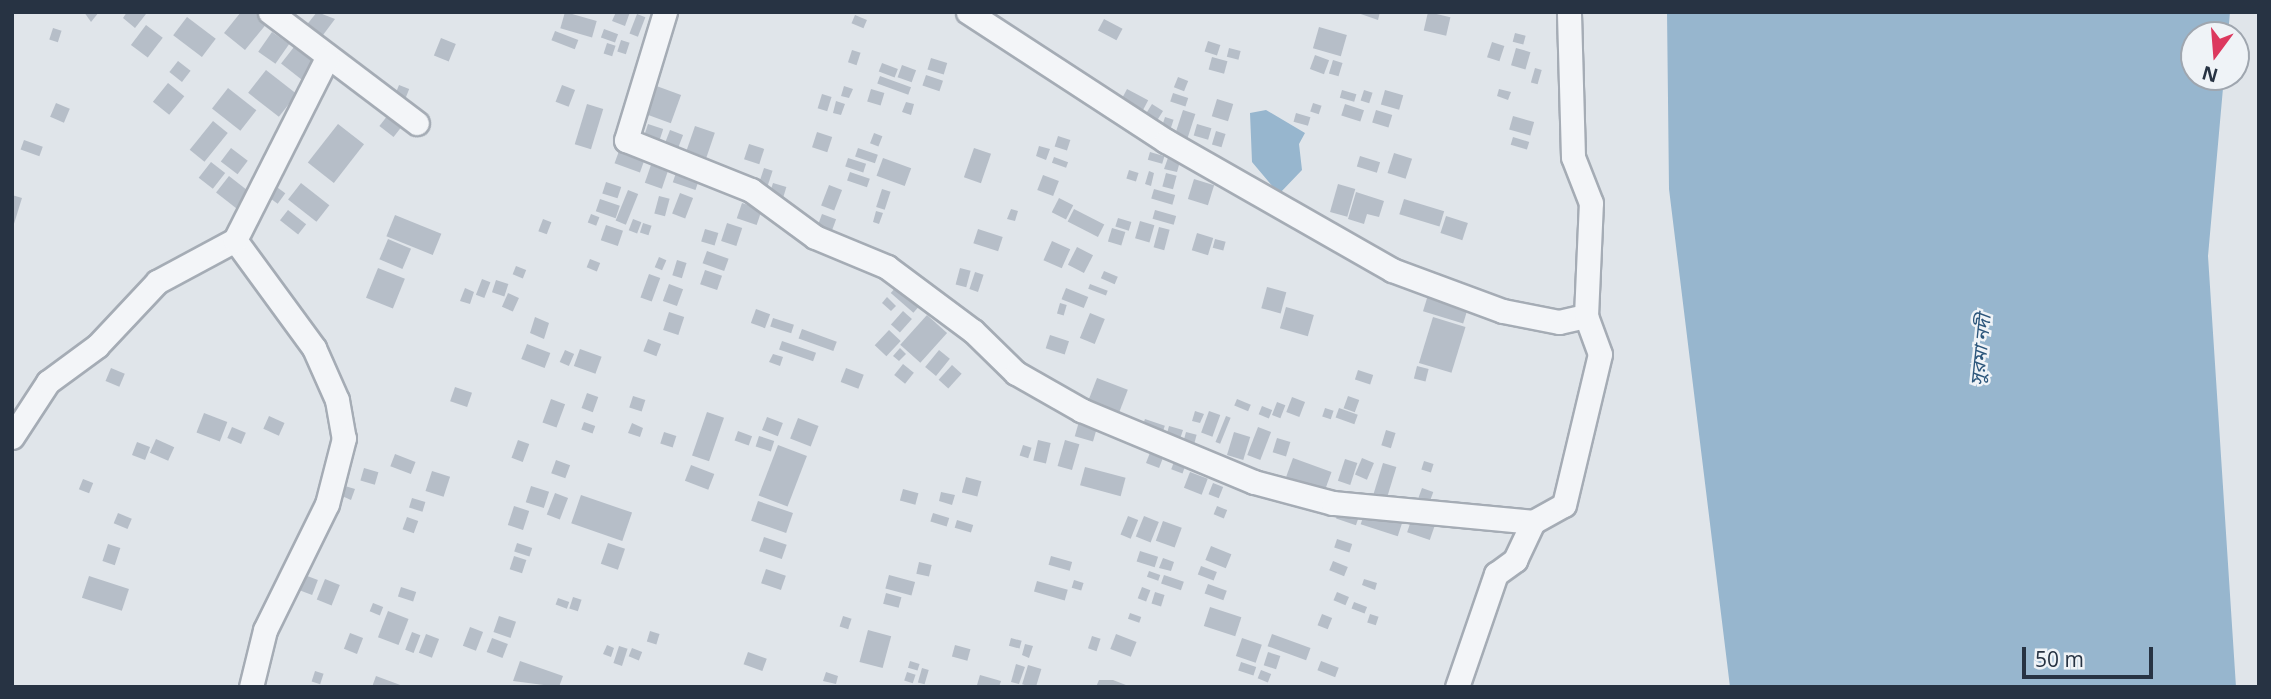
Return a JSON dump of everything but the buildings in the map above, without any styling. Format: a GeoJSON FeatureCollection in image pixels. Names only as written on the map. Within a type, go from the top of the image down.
{"type":"FeatureCollection","features":[{"type":"Feature","properties":{"kind":"street"},"geometry":{"type":"LineString","coordinates":[[270,12],[327,58],[417,123]]}},
{"type":"Feature","properties":{"kind":"street"},"geometry":{"type":"LineString","coordinates":[[665,12],[626,140],[751,190],[815,237],[887,267],[973,331],[1016,373],[1081,410],[1254,482],[1333,503],[1533,522],[1564,505],[1589,417],[1600,354],[1586,316],[1591,203],[1573,157],[1569,12]]}},
{"type":"Feature","properties":{"kind":"street"},"geometry":{"type":"LineString","coordinates":[[968,12],[1166,141],[1392,271],[1503,311],[1559,322],[1586,316]]}},
{"type":"Feature","properties":{"kind":"street"},"geometry":{"type":"LineString","coordinates":[[12,437],[48,382],[97,346],[157,282],[235,240],[327,58]]}},
{"type":"Feature","properties":{"kind":"street"},"geometry":{"type":"LineString","coordinates":[[235,240],[314,348],[337,400],[344,439],[327,504],[265,630],[251,687]]}},
{"type":"Feature","properties":{"kind":"street"},"geometry":{"type":"LineString","coordinates":[[1457,687],[1496,574],[1515,560],[1533,522]]}},
{"type":"Feature","properties":{"kind":"water","name":"সুরমা নদী"},"geometry":{"type":"Polygon","coordinates":[[[1667,12],[2230,12],[2229,21],[2180,21],[2180,91],[2223,91],[2208,256],[2236,687],[1730,687],[1669,189],[1667,12]]]}},
{"type":"Feature","properties":{"kind":"water"},"geometry":{"type":"Polygon","coordinates":[[[1266,110],[1305,133],[1299,144],[1302,170],[1279,194],[1252,162],[1250,113],[1266,110]]]}}]}
